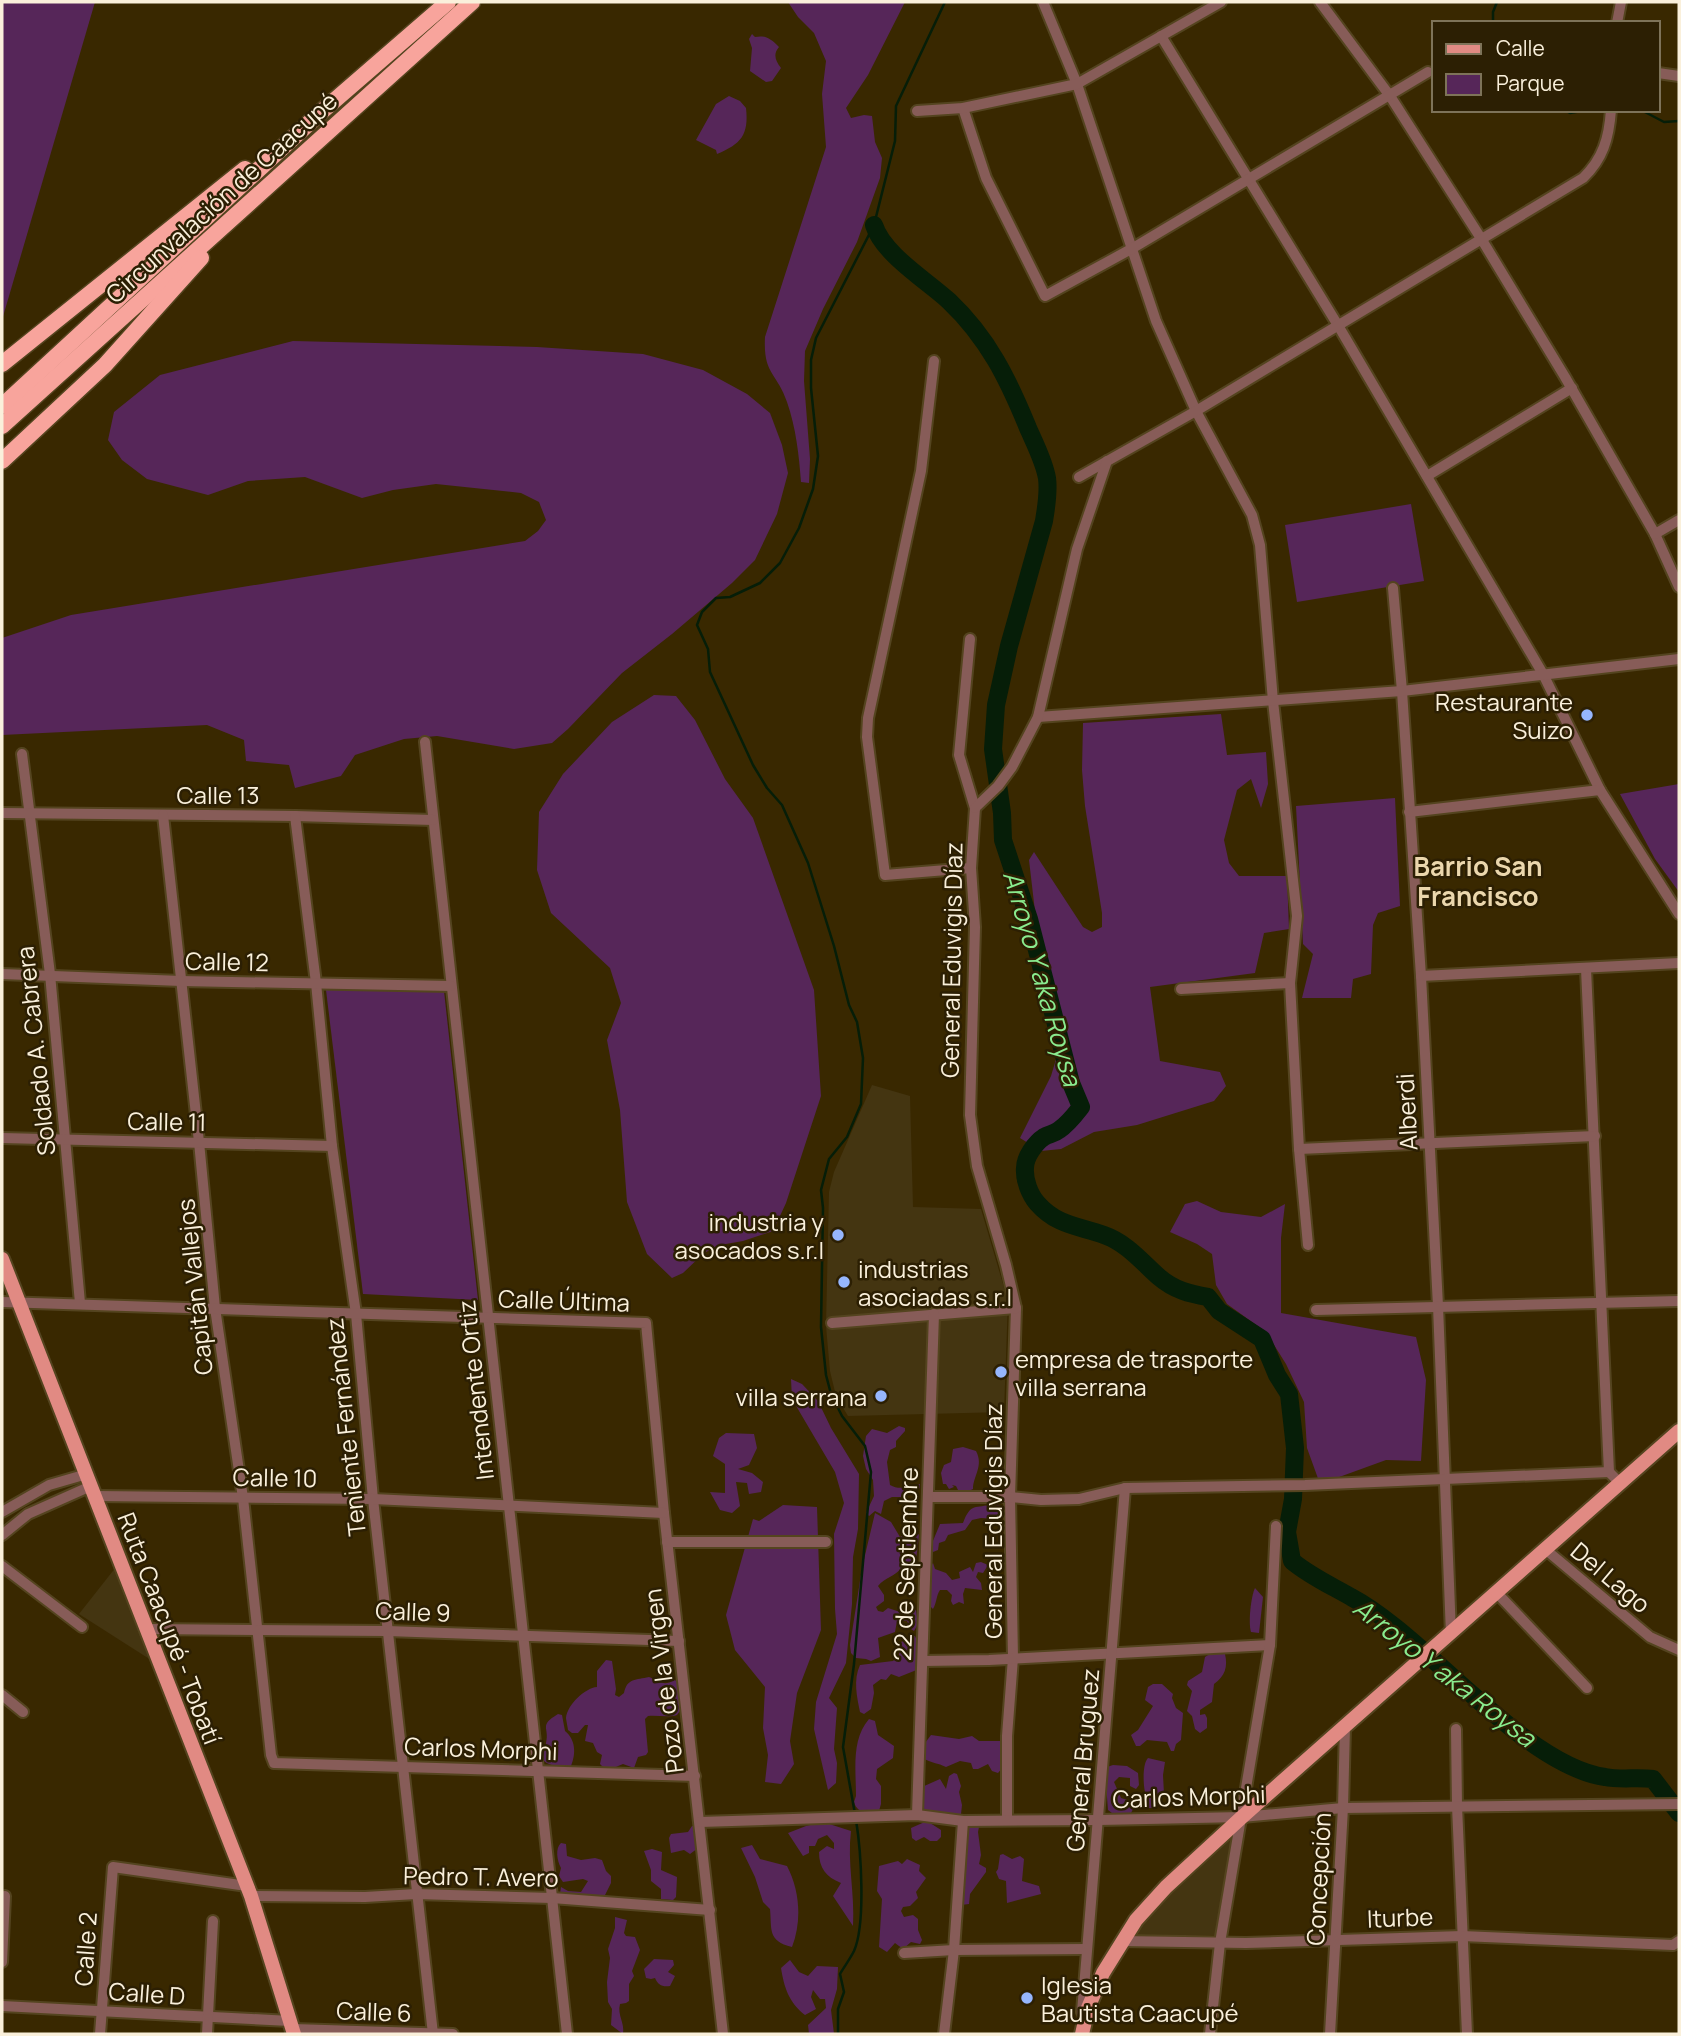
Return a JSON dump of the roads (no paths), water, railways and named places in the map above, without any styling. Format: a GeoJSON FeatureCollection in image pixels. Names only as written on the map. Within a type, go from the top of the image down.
{"type":"FeatureCollection","features":[{"type":"Feature","properties":{"kind":"highway","name":"Circunvalación de Caacupé"},"geometry":{"type":"LineString","coordinates":[[2,406],[320,113],[448,2]]}},
{"type":"Feature","properties":{"kind":"highway","name":"Circunvalación de Caacupé"},"geometry":{"type":"LineString","coordinates":[[2,426],[472,2]]}},
{"type":"Feature","properties":{"kind":"highway"},"geometry":{"type":"LineString","coordinates":[[2,364],[296,128],[320,113]]}},
{"type":"Feature","properties":{"kind":"highway"},"geometry":{"type":"LineString","coordinates":[[2,461],[106,365],[211,247],[222,227]]}},
{"type":"Feature","properties":{"kind":"main road","name":"Ruta Caacupé - Tobatí"},"geometry":{"type":"LineString","coordinates":[[2,1259],[249,1891],[291,2025]]}},
{"type":"Feature","properties":{"kind":"main road"},"geometry":{"type":"LineString","coordinates":[[1081,2034],[1095,1991],[1121,1941],[1148,1905],[1242,1816],[1497,1593],[1615,1478],[1679,1431]]}},
{"type":"Feature","properties":{"kind":"street"},"geometry":{"type":"LineString","coordinates":[[1043,2],[1077,84],[1156,321],[1196,411],[1252,515],[1260,545],[1273,701],[1297,916],[1290,983],[1299,1149],[1308,1245]]}},
{"type":"Feature","properties":{"kind":"street"},"geometry":{"type":"LineString","coordinates":[[917,111],[963,108],[1077,84],[1221,2]]}},
{"type":"Feature","properties":{"kind":"street"},"geometry":{"type":"LineString","coordinates":[[1320,2],[1391,96],[1482,240],[1572,388],[1655,534],[1679,587]]}},
{"type":"Feature","properties":{"kind":"street"},"geometry":{"type":"LineString","coordinates":[[1617,21],[1621,2]]}},
{"type":"Feature","properties":{"kind":"street"},"geometry":{"type":"LineString","coordinates":[[1161,36],[1339,327],[1543,674],[1600,790],[1679,914]]}},
{"type":"Feature","properties":{"kind":"street"},"geometry":{"type":"LineString","coordinates":[[963,108],[986,178],[1045,296],[1133,248],[1428,72]]}},
{"type":"Feature","properties":{"kind":"street"},"geometry":{"type":"LineString","coordinates":[[1660,73],[1679,75]]}},
{"type":"Feature","properties":{"kind":"street"},"geometry":{"type":"LineString","coordinates":[[1079,477],[1339,327],[1583,178],[1595,166],[1605,145],[1610,116]]}},
{"type":"Feature","properties":{"kind":"street"},"geometry":{"type":"LineString","coordinates":[[934,361],[921,471],[868,718],[867,737],[885,875],[971,868]]}},
{"type":"Feature","properties":{"kind":"street"},"geometry":{"type":"LineString","coordinates":[[1426,476],[1572,388]]}},
{"type":"Feature","properties":{"kind":"street"},"geometry":{"type":"LineString","coordinates":[[970,639],[959,755],[975,808],[998,786],[1012,767],[1038,717],[1077,549],[1107,461]]}},
{"type":"Feature","properties":{"kind":"street"},"geometry":{"type":"LineString","coordinates":[[1655,534],[1679,520]]}},
{"type":"Feature","properties":{"kind":"street","name":"Alberdi"},"geometry":{"type":"LineString","coordinates":[[1393,588],[1421,976],[1451,1634]]}},
{"type":"Feature","properties":{"kind":"street"},"geometry":{"type":"LineString","coordinates":[[1038,717],[1402,691],[1679,659]]}},
{"type":"Feature","properties":{"kind":"street","name":"Intendente Ortiz"},"geometry":{"type":"LineString","coordinates":[[425,742],[567,2034]]}},
{"type":"Feature","properties":{"kind":"street","name":"Soldado A. Cabrera"},"geometry":{"type":"LineString","coordinates":[[22,754],[50,974],[80,1303]]}},
{"type":"Feature","properties":{"kind":"street"},"geometry":{"type":"LineString","coordinates":[[1409,812],[1600,790]]}},
{"type":"Feature","properties":{"kind":"street","name":"General Eduvigis Díaz"},"geometry":{"type":"LineString","coordinates":[[975,808],[971,868],[975,927],[970,1115],[977,1166],[1016,1308],[1010,1497],[1013,1658],[1007,1736],[1007,1820]]}},
{"type":"Feature","properties":{"kind":"street","name":"Calle 13"},"geometry":{"type":"LineString","coordinates":[[2,813],[295,816],[433,821]]}},
{"type":"Feature","properties":{"kind":"street","name":"Capitán Vallejos"},"geometry":{"type":"LineString","coordinates":[[163,815],[200,1142],[215,1308],[243,1497],[271,1755]]}},
{"type":"Feature","properties":{"kind":"street","name":"Teniente Fernández"},"geometry":{"type":"LineString","coordinates":[[295,816],[316,984],[332,1146],[356,1314],[387,1630],[433,2034]]}},
{"type":"Feature","properties":{"kind":"street"},"geometry":{"type":"LineString","coordinates":[[1421,976],[1679,963]]}},
{"type":"Feature","properties":{"kind":"street"},"geometry":{"type":"LineString","coordinates":[[928,1497],[1080,1499],[1125,1488],[1280,1486],[1444,1478],[1615,1478],[1602,1303],[1586,969]]}},
{"type":"Feature","properties":{"kind":"street","name":"Calle 12"},"geometry":{"type":"LineString","coordinates":[[2,974],[181,981],[451,986]]}},
{"type":"Feature","properties":{"kind":"street"},"geometry":{"type":"LineString","coordinates":[[1181,989],[1290,983]]}},
{"type":"Feature","properties":{"kind":"street"},"geometry":{"type":"LineString","coordinates":[[1299,1149],[1595,1136]]}},
{"type":"Feature","properties":{"kind":"street","name":"Calle 11"},"geometry":{"type":"LineString","coordinates":[[2,1138],[332,1146]]}},
{"type":"Feature","properties":{"kind":"street"},"geometry":{"type":"LineString","coordinates":[[1316,1310],[1679,1300]]}},
{"type":"Feature","properties":{"kind":"street","name":"Calle Última"},"geometry":{"type":"LineString","coordinates":[[2,1302],[646,1323]]}},
{"type":"Feature","properties":{"kind":"street"},"geometry":{"type":"LineString","coordinates":[[832,1322],[1016,1308]]}},
{"type":"Feature","properties":{"kind":"street","name":"22 de Septiembre"},"geometry":{"type":"LineString","coordinates":[[917,1815],[934,1314]]}},
{"type":"Feature","properties":{"kind":"street","name":"Pozo de la Virgen"},"geometry":{"type":"LineString","coordinates":[[646,1323],[667,1542],[723,2034]]}},
{"type":"Feature","properties":{"kind":"street"},"geometry":{"type":"LineString","coordinates":[[2,1512],[49,1485],[91,1485]]}},
{"type":"Feature","properties":{"kind":"street"},"geometry":{"type":"LineString","coordinates":[[2,1535],[28,1514],[91,1485]]}},
{"type":"Feature","properties":{"kind":"street","name":"Calle 10"},"geometry":{"type":"LineString","coordinates":[[91,1485],[243,1497],[373,1499],[664,1513]]}},
{"type":"Feature","properties":{"kind":"street","name":"General Bruguez"},"geometry":{"type":"LineString","coordinates":[[1081,2034],[1125,1488]]}},
{"type":"Feature","properties":{"kind":"street"},"geometry":{"type":"LineString","coordinates":[[1210,2034],[1220,1943],[1270,1645],[1276,1526]]}},
{"type":"Feature","properties":{"kind":"street"},"geometry":{"type":"LineString","coordinates":[[667,1542],[826,1542]]}},
{"type":"Feature","properties":{"kind":"street","name":"Del Lago"},"geometry":{"type":"LineString","coordinates":[[1545,1549],[1650,1637],[1679,1650]]}},
{"type":"Feature","properties":{"kind":"street"},"geometry":{"type":"LineString","coordinates":[[2,1566],[82,1627]]}},
{"type":"Feature","properties":{"kind":"street"},"geometry":{"type":"LineString","coordinates":[[1497,1593],[1587,1688]]}},
{"type":"Feature","properties":{"kind":"street","name":"Calle 9"},"geometry":{"type":"LineString","coordinates":[[146,1629],[387,1630],[679,1641]]}},
{"type":"Feature","properties":{"kind":"street"},"geometry":{"type":"LineString","coordinates":[[923,1661],[1270,1645]]}},
{"type":"Feature","properties":{"kind":"street"},"geometry":{"type":"LineString","coordinates":[[2,1695],[23,1712]]}},
{"type":"Feature","properties":{"kind":"street","name":"Concepción"},"geometry":{"type":"LineString","coordinates":[[1330,2034],[1337,1940],[1345,1726]]}},
{"type":"Feature","properties":{"kind":"street"},"geometry":{"type":"LineString","coordinates":[[1456,1729],[1467,2034]]}},
{"type":"Feature","properties":{"kind":"street","name":"Carlos Morphi"},"geometry":{"type":"LineString","coordinates":[[271,1755],[274,1763],[695,1776]]}},
{"type":"Feature","properties":{"kind":"street","name":"Carlos Morphi"},"geometry":{"type":"LineString","coordinates":[[700,1822],[917,1815],[962,1821],[1099,1820],[1242,1816],[1343,1808],[1679,1804]]}},
{"type":"Feature","properties":{"kind":"street"},"geometry":{"type":"LineString","coordinates":[[944,2034],[954,1950],[962,1821]]}},
{"type":"Feature","properties":{"kind":"street","name":"Pedro T. Avero"},"geometry":{"type":"LineString","coordinates":[[113,1867],[249,1891],[365,1896],[416,1894],[552,1898],[710,1910]]}},
{"type":"Feature","properties":{"kind":"street","name":"Calle 2"},"geometry":{"type":"LineString","coordinates":[[100,2034],[113,1867]]}},
{"type":"Feature","properties":{"kind":"street"},"geometry":{"type":"LineString","coordinates":[[2,1962],[5,1896]]}},
{"type":"Feature","properties":{"kind":"street"},"geometry":{"type":"LineString","coordinates":[[207,2034],[213,1921]]}},
{"type":"Feature","properties":{"kind":"street","name":"Iturbe"},"geometry":{"type":"LineString","coordinates":[[1121,1941],[1220,1943],[1462,1936],[1673,1945],[1679,1941]]}},
{"type":"Feature","properties":{"kind":"street"},"geometry":{"type":"LineString","coordinates":[[904,1953],[1087,1949]]}},
{"type":"Feature","properties":{"kind":"street","name":"Calle D"},"geometry":{"type":"LineString","coordinates":[[2,2006],[101,2010],[291,2025]]}},
{"type":"Feature","properties":{"kind":"street","name":"Calle 6"},"geometry":{"type":"LineString","coordinates":[[291,2025],[453,2034]]}},
{"type":"Feature","properties":{"kind":"waterway"},"geometry":{"type":"LineString","coordinates":[[855,1814],[843,1747],[854,1664],[871,1472],[865,1446],[842,1416],[831,1394],[826,1375],[821,1327],[821,1190],[829,1159],[847,1137],[861,1104],[863,1058],[857,1022],[849,1005],[808,863],[782,805],[767,788],[753,765],[710,672],[708,649],[697,625],[702,612],[716,598],[730,597],[760,583],[780,563],[799,528],[813,489],[818,456],[811,388],[811,360],[816,338],[874,225],[895,141],[896,106],[945,2]]}},
{"type":"Feature","properties":{"kind":"waterway"},"geometry":{"type":"LineString","coordinates":[[1493,21],[1497,2]]}},
{"type":"Feature","properties":{"kind":"waterway"},"geometry":{"type":"LineString","coordinates":[[1568,112],[1576,112]]}},
{"type":"Feature","properties":{"kind":"waterway"},"geometry":{"type":"LineString","coordinates":[[1645,112],[1664,122],[1679,121]]}},
{"type":"Feature","properties":{"kind":"waterway","name":"Arroyo Y aka Roysa"},"geometry":{"type":"LineString","coordinates":[[874,225],[886,246],[949,301],[986,345],[1013,393],[1047,478],[1044,521],[1009,646],[996,705],[993,749],[1003,840],[1029,919],[1071,1083],[1081,1107],[1065,1125],[1044,1137],[1031,1151],[1025,1168],[1030,1192],[1037,1203],[1052,1216],[1120,1243],[1170,1285],[1182,1291],[1208,1297],[1219,1311],[1262,1339],[1277,1375],[1289,1394],[1295,1448],[1293,1499],[1287,1532],[1292,1561],[1384,1619],[1523,1737],[1551,1756],[1579,1770],[1605,1777],[1653,1779],[1679,1813]]}},
{"type":"Feature","properties":{"kind":"waterway"},"geometry":{"type":"LineString","coordinates":[[838,2034],[838,2009],[844,1992],[840,1974],[854,1951],[860,1923],[861,1868],[856,1820]]}},
{"type":"Feature","properties":{"kind":"place","name":"Restaurante Suizo"},"geometry":{"type":"Point","coordinates":[1587,715]}},
{"type":"Feature","properties":{"kind":"place","name":"industria y asocados s.r.l"},"geometry":{"type":"Point","coordinates":[838,1235]}},
{"type":"Feature","properties":{"kind":"place","name":"industrias asociadas s.r.l"},"geometry":{"type":"Point","coordinates":[844,1282]}},
{"type":"Feature","properties":{"kind":"place","name":"empresa de trasporte villa serrana"},"geometry":{"type":"Point","coordinates":[1001,1372]}},
{"type":"Feature","properties":{"kind":"place","name":"villa serrana"},"geometry":{"type":"Point","coordinates":[881,1396]}},
{"type":"Feature","properties":{"kind":"place","name":"Iglesia Bautista Caacupé"},"geometry":{"type":"Point","coordinates":[1027,1998]}},
{"type":"Feature","properties":{"kind":"district","name":"Barrio San Francisco"},"geometry":{"type":"Point","coordinates":[1478,881]}}]}
